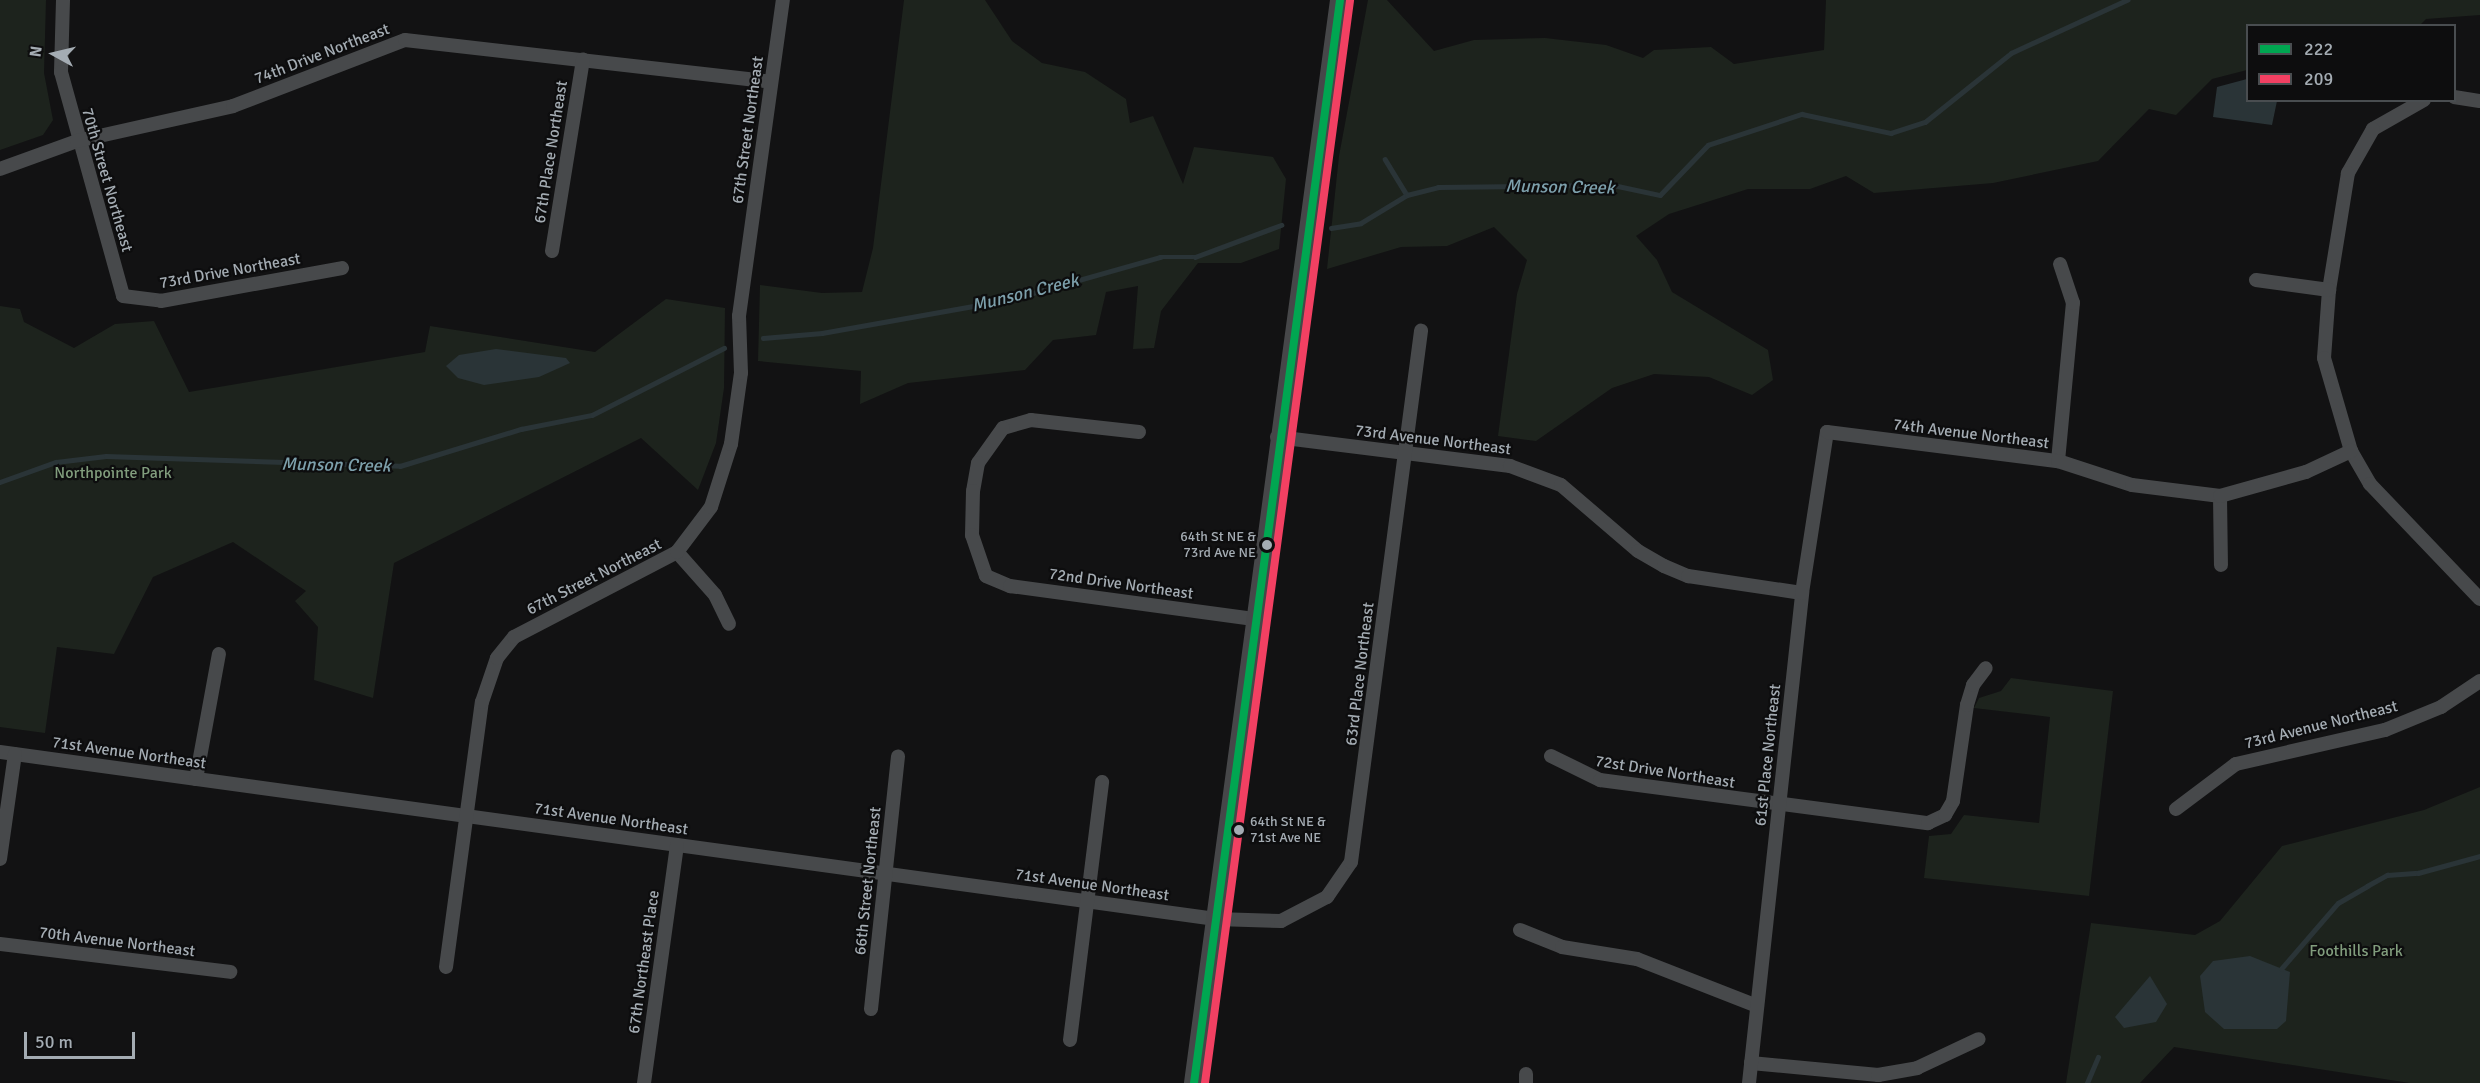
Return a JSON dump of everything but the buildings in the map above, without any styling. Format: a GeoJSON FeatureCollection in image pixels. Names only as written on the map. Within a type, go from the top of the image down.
{"type":"FeatureCollection","features":[{"type":"Feature","properties":{"kind":"main road"},"geometry":{"type":"LineString","coordinates":[[1194,1083],[1277,437],[1340,0]]}},
{"type":"Feature","properties":{"kind":"street","name":"70th Street Northeast"},"geometry":{"type":"LineString","coordinates":[[63,0],[60,72],[77,141],[123,296]]}},
{"type":"Feature","properties":{"kind":"street","name":"67th Street Northeast"},"geometry":{"type":"LineString","coordinates":[[446,967],[482,702],[496,658],[514,637],[677,552],[711,507],[731,444],[741,373],[739,316],[783,0]]}},
{"type":"Feature","properties":{"kind":"street","name":"74th Drive Northeast"},"geometry":{"type":"LineString","coordinates":[[0,169],[77,141],[233,106],[405,40],[771,82]]}},
{"type":"Feature","properties":{"kind":"street","name":"67th Place Northeast"},"geometry":{"type":"LineString","coordinates":[[552,250],[583,59]]}},
{"type":"Feature","properties":{"kind":"street"},"geometry":{"type":"LineString","coordinates":[[2456,97],[2480,101]]}},
{"type":"Feature","properties":{"kind":"street"},"geometry":{"type":"LineString","coordinates":[[2420,102],[2373,129],[2348,173],[2329,290],[2324,358],[2351,451],[2398,517],[2480,599]]}},
{"type":"Feature","properties":{"kind":"street"},"geometry":{"type":"LineString","coordinates":[[2058,461],[2073,303],[2060,264]]}},
{"type":"Feature","properties":{"kind":"street","name":"73rd Drive Northeast"},"geometry":{"type":"LineString","coordinates":[[123,296],[161,301],[342,268]]}},
{"type":"Feature","properties":{"kind":"street"},"geometry":{"type":"LineString","coordinates":[[2256,280],[2329,290]]}},
{"type":"Feature","properties":{"kind":"street","name":"63rd Place Northeast"},"geometry":{"type":"LineString","coordinates":[[1216,919],[1281,921],[1305,913],[1342,882],[1351,862],[1421,330]]}},
{"type":"Feature","properties":{"kind":"street","name":"72nd Drive Northeast"},"geometry":{"type":"LineString","coordinates":[[1139,432],[1016,421],[989,442],[978,463],[972,535],[986,576],[1010,586],[1254,619]]}},
{"type":"Feature","properties":{"kind":"street","name":"74th Avenue Northeast"},"geometry":{"type":"LineString","coordinates":[[1827,432],[2058,461],[2103,479],[2220,496],[2306,471],[2351,451]]}},
{"type":"Feature","properties":{"kind":"street","name":"61st Place Northeast"},"geometry":{"type":"LineString","coordinates":[[1749,1083],[1802,593],[1827,432]]}},
{"type":"Feature","properties":{"kind":"street","name":"73rd Avenue Northeast"},"geometry":{"type":"LineString","coordinates":[[1277,437],[1486,461],[1538,474],[1560,485],[1638,551],[1664,566],[1708,580],[1802,593]]}},
{"type":"Feature","properties":{"kind":"street"},"geometry":{"type":"LineString","coordinates":[[2220,496],[2221,565]]}},
{"type":"Feature","properties":{"kind":"street"},"geometry":{"type":"LineString","coordinates":[[677,552],[715,595],[729,624]]}},
{"type":"Feature","properties":{"kind":"street"},"geometry":{"type":"LineString","coordinates":[[196,779],[219,654]]}},
{"type":"Feature","properties":{"kind":"street","name":"72st Drive Northeast"},"geometry":{"type":"LineString","coordinates":[[1551,756],[1600,780],[1916,823],[1945,815],[1953,801],[1970,695],[1986,668]]}},
{"type":"Feature","properties":{"kind":"street","name":"73rd Avenue Northeast"},"geometry":{"type":"LineString","coordinates":[[2176,809],[2236,764],[2385,730],[2441,707],[2480,681]]}},
{"type":"Feature","properties":{"kind":"street","name":"71st Avenue Northeast"},"geometry":{"type":"LineString","coordinates":[[0,752],[1216,919]]}},
{"type":"Feature","properties":{"kind":"street"},"geometry":{"type":"LineString","coordinates":[[0,859],[15,754]]}},
{"type":"Feature","properties":{"kind":"street","name":"66th Street Northeast"},"geometry":{"type":"LineString","coordinates":[[871,1009],[898,756]]}},
{"type":"Feature","properties":{"kind":"street"},"geometry":{"type":"LineString","coordinates":[[1070,1040],[1102,782]]}},
{"type":"Feature","properties":{"kind":"street","name":"67th Northeast Place"},"geometry":{"type":"LineString","coordinates":[[644,1083],[677,845]]}},
{"type":"Feature","properties":{"kind":"street"},"geometry":{"type":"LineString","coordinates":[[1520,930],[1562,947],[1637,959],[1757,1006]]}},
{"type":"Feature","properties":{"kind":"street","name":"70th Avenue Northeast"},"geometry":{"type":"LineString","coordinates":[[0,944],[230,972]]}},
{"type":"Feature","properties":{"kind":"street"},"geometry":{"type":"LineString","coordinates":[[1751,1063],[1878,1076],[1917,1068],[1979,1039]]}},
{"type":"Feature","properties":{"kind":"green space"},"geometry":{"type":"Polygon","coordinates":[[[0,0],[46,0],[44,73],[53,120],[43,135],[0,150],[0,0]]]}},
{"type":"Feature","properties":{"kind":"green space"},"geometry":{"type":"Polygon","coordinates":[[[904,0],[985,0],[1012,41],[1042,63],[1085,72],[1126,99],[1130,123],[1153,116],[1183,184],[1194,147],[1273,157],[1286,179],[1279,249],[1241,263],[1198,263],[1161,311],[1154,348],[1133,349],[1138,286],[1106,292],[1096,335],[1053,340],[1025,370],[908,383],[860,404],[861,371],[758,361],[760,285],[822,293],[862,292],[873,248],[904,0]]]}},
{"type":"Feature","properties":{"kind":"green space"},"geometry":{"type":"Polygon","coordinates":[[[1368,0],[1387,0],[1434,51],[1474,40],[1545,38],[1606,45],[1643,58],[1654,50],[1711,47],[1734,64],[1824,50],[1826,0],[2480,0],[2480,15],[2426,19],[2421,24],[2246,24],[2246,70],[2212,79],[2176,115],[2149,109],[2098,161],[1993,183],[1874,193],[1846,176],[1810,189],[1748,189],[1669,214],[1636,236],[1657,260],[1672,292],[1768,350],[1773,380],[1752,395],[1709,377],[1654,374],[1612,388],[1536,441],[1498,436],[1517,294],[1527,260],[1494,227],[1447,246],[1401,247],[1327,269],[1339,156],[1368,0]]]}},
{"type":"Feature","properties":{"kind":"green space","name":"Northpointe Park"},"geometry":{"type":"Polygon","coordinates":[[[666,299],[725,308],[724,388],[716,443],[698,490],[641,438],[394,563],[373,698],[314,680],[318,627],[295,601],[306,591],[233,542],[153,577],[114,654],[57,647],[45,733],[0,727],[0,306],[20,309],[24,322],[74,348],[115,324],[154,321],[189,392],[425,352],[430,326],[595,352],[666,299]]]}},
{"type":"Feature","properties":{"kind":"green space"},"geometry":{"type":"Polygon","coordinates":[[[2011,678],[2113,691],[2089,896],[1924,878],[1929,836],[1951,834],[1964,815],[2039,823],[2050,717],[1974,708],[1979,698],[2001,691],[2011,678]]]}},
{"type":"Feature","properties":{"kind":"green space","name":"Foothills Park"},"geometry":{"type":"Polygon","coordinates":[[[2480,787],[2480,1083],[2410,1083],[2174,1047],[2140,1083],[2066,1083],[2091,923],[2195,935],[2220,921],[2282,846],[2424,810],[2480,787]]]}},
{"type":"Feature","properties":{"kind":"shaded area"},"geometry":{"type":"Polygon","coordinates":[[[2246,79],[2246,102],[2277,102],[2272,125],[2213,117],[2217,87],[2246,79]]]}},
{"type":"Feature","properties":{"kind":"shaded area"},"geometry":{"type":"Polygon","coordinates":[[[496,349],[566,358],[570,363],[539,377],[484,385],[458,378],[446,366],[459,355],[496,349]]]}},
{"type":"Feature","properties":{"kind":"shaded area"},"geometry":{"type":"Polygon","coordinates":[[[2250,956],[2290,972],[2286,1021],[2277,1029],[2224,1029],[2205,1012],[2200,976],[2213,961],[2250,956]]]}},
{"type":"Feature","properties":{"kind":"shaded area"},"geometry":{"type":"Polygon","coordinates":[[[2150,976],[2167,1004],[2156,1022],[2124,1028],[2115,1017],[2150,976]]]}},
{"type":"Feature","properties":{"kind":"waterway","name":"Munson Creek"},"geometry":{"type":"LineString","coordinates":[[1331,228],[1361,223],[1407,195],[1438,187],[1613,185],[1660,195],[1708,145],[1802,114],[1891,133],[1925,122],[2011,53],[2127,0]]}},
{"type":"Feature","properties":{"kind":"waterway"},"geometry":{"type":"LineString","coordinates":[[1385,159],[1407,195]]}},
{"type":"Feature","properties":{"kind":"waterway","name":"Munson Creek"},"geometry":{"type":"LineString","coordinates":[[763,338],[822,333],[1012,299],[1160,257],[1195,257],[1281,225]]}},
{"type":"Feature","properties":{"kind":"waterway","name":"Munson Creek"},"geometry":{"type":"LineString","coordinates":[[0,482],[56,462],[106,456],[400,466],[521,429],[592,415],[724,348]]}},
{"type":"Feature","properties":{"kind":"waterway"},"geometry":{"type":"LineString","coordinates":[[2281,969],[2338,903],[2367,886],[2387,875],[2418,873],[2480,856]]}},
{"type":"Feature","properties":{"kind":"waterway"},"geometry":{"type":"LineString","coordinates":[[2087,1083],[2098,1057]]}},
{"type":"Feature","properties":{"kind":"transit line","name":"222"},"geometry":{"type":"LineString","coordinates":[[1194,1083],[1340,0]]}},
{"type":"Feature","properties":{"kind":"transit line","name":"209"},"geometry":{"type":"LineString","coordinates":[[1205,1083],[1350,1]]}},
{"type":"Feature","properties":{"kind":"place","name":"64th St NE & 73rd Ave NE"},"geometry":{"type":"Point","coordinates":[1267,545]}},
{"type":"Feature","properties":{"kind":"place","name":"64th St NE & 71st Ave NE"},"geometry":{"type":"Point","coordinates":[1239,830]}}]}
